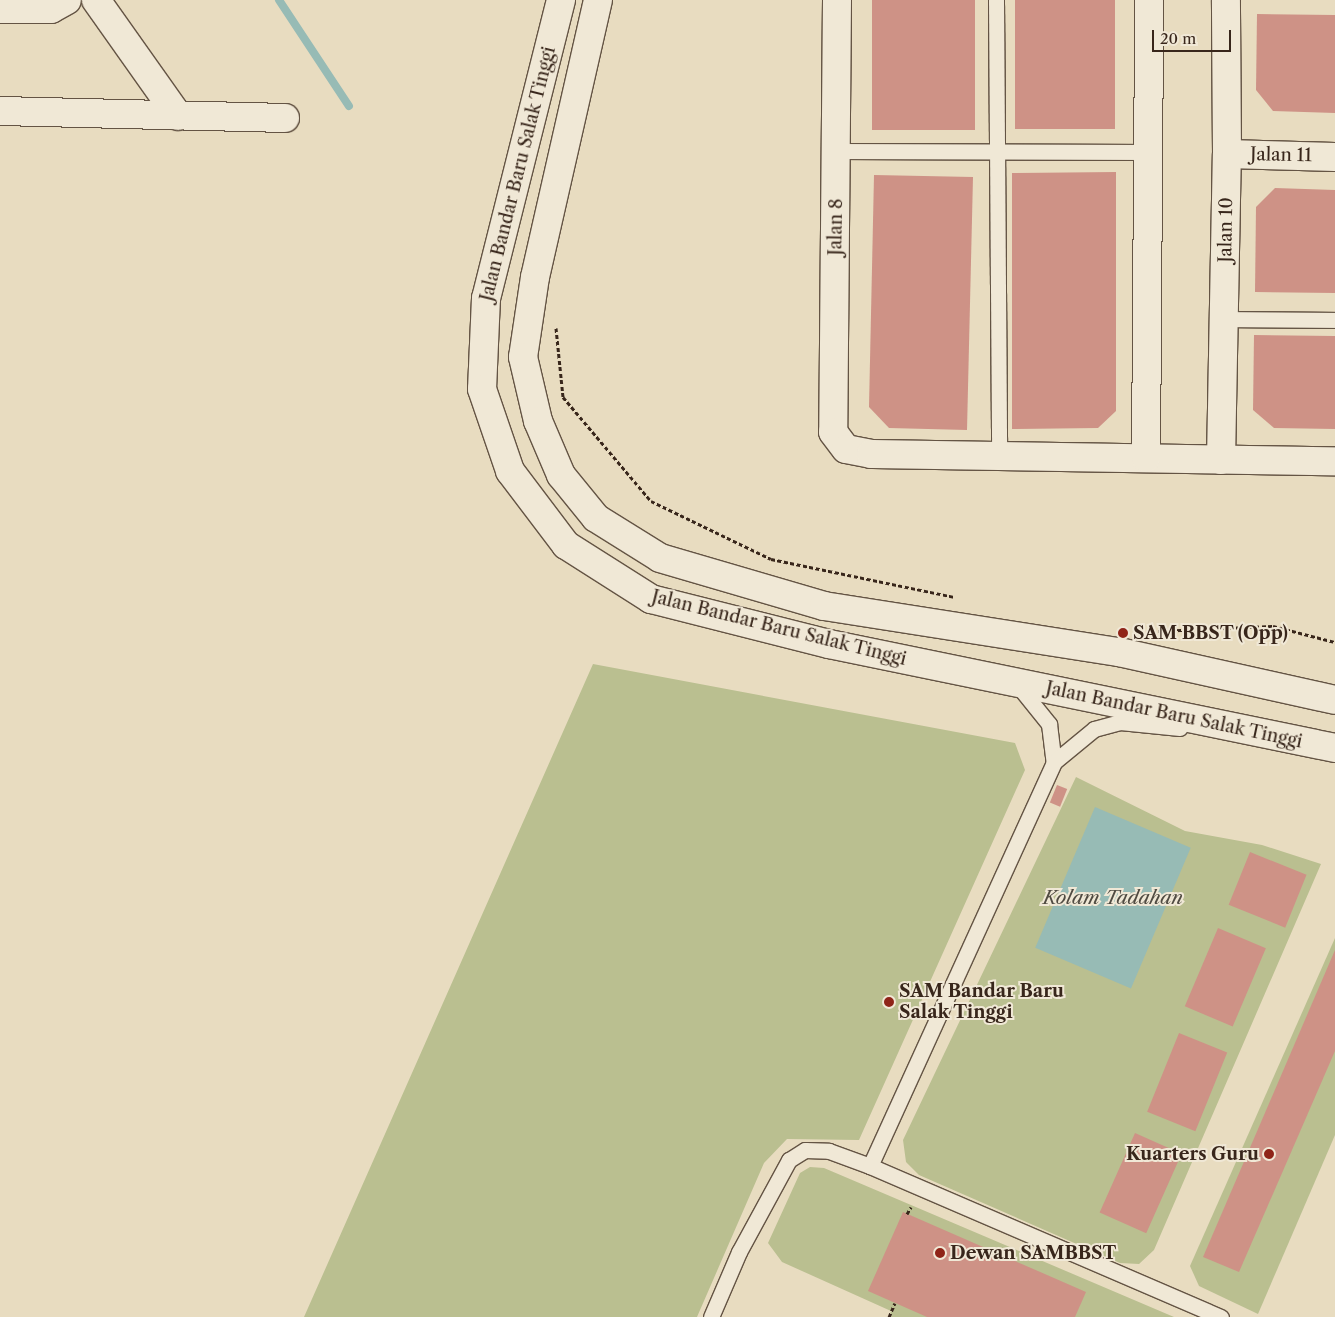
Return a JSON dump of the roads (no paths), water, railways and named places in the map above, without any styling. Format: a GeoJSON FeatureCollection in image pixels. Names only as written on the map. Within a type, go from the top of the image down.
{"type":"FeatureCollection","features":[{"type":"Feature","properties":{"kind":"main road"},"geometry":{"type":"LineString","coordinates":[[0,9],[51,9],[67,0]]}},
{"type":"Feature","properties":{"kind":"main road"},"geometry":{"type":"LineString","coordinates":[[96,0],[178,116]]}},
{"type":"Feature","properties":{"kind":"main road","name":"Jalan Bandar Baru Salak Tinggi"},"geometry":{"type":"LineString","coordinates":[[561,0],[486,298],[482,389],[510,471],[566,545],[651,599],[829,644],[1335,748]]}},
{"type":"Feature","properties":{"kind":"main road","name":"Jalan Bandar Baru Salak Tinggi"},"geometry":{"type":"LineString","coordinates":[[598,0],[535,277],[523,358],[538,421],[561,475],[596,518],[660,558],[824,606],[1119,652],[1335,700]]}},
{"type":"Feature","properties":{"kind":"main road","name":"Jalan 8"},"geometry":{"type":"LineString","coordinates":[[837,0],[833,432],[846,449],[870,454],[999,456]]}},
{"type":"Feature","properties":{"kind":"main road"},"geometry":{"type":"LineString","coordinates":[[1146,458],[1149,0]]}},
{"type":"Feature","properties":{"kind":"main road","name":"Jalan 10"},"geometry":{"type":"LineString","coordinates":[[1221,460],[1227,154],[1226,0]]}},
{"type":"Feature","properties":{"kind":"main road"},"geometry":{"type":"LineString","coordinates":[[0,111],[285,118]]}},
{"type":"Feature","properties":{"kind":"main road","name":"Jalan 11"},"geometry":{"type":"LineString","coordinates":[[1227,154],[1335,156]]}},
{"type":"Feature","properties":{"kind":"main road"},"geometry":{"type":"LineString","coordinates":[[999,456],[1335,461]]}},
{"type":"Feature","properties":{"kind":"lane"},"geometry":{"type":"LineString","coordinates":[[996,0],[999,456]]}},
{"type":"Feature","properties":{"kind":"lane"},"geometry":{"type":"LineString","coordinates":[[837,152],[1148,152]]}},
{"type":"Feature","properties":{"kind":"lane"},"geometry":{"type":"LineString","coordinates":[[1224,319],[1335,320]]}},
{"type":"Feature","properties":{"kind":"lane"},"geometry":{"type":"LineString","coordinates":[[1015,682],[1049,724],[1054,762]]}},
{"type":"Feature","properties":{"kind":"lane"},"geometry":{"type":"LineString","coordinates":[[870,1166],[1054,762],[1094,729],[1120,722],[1294,739]]}},
{"type":"Feature","properties":{"kind":"lane"},"geometry":{"type":"LineString","coordinates":[[711,1317],[738,1252],[789,1160],[806,1150],[829,1151],[870,1166],[1221,1317]]}},
{"type":"Feature","properties":{"kind":"water","name":"Kolam Tadahan"},"geometry":{"type":"Polygon","coordinates":[[[1095,807],[1191,848],[1131,988],[1035,948],[1095,807]]]}},
{"type":"Feature","properties":{"kind":"waterway"},"geometry":{"type":"LineString","coordinates":[[279,0],[349,106]]}},
{"type":"Feature","properties":{"kind":"place","name":"SAM BBST (Opp)"},"geometry":{"type":"Point","coordinates":[1123,633]}},
{"type":"Feature","properties":{"kind":"place","name":"SAM Bandar Baru Salak Tinggi"},"geometry":{"type":"Point","coordinates":[889,1002]}},
{"type":"Feature","properties":{"kind":"place","name":"Kuarters Guru"},"geometry":{"type":"Point","coordinates":[1269,1154]}},
{"type":"Feature","properties":{"kind":"place","name":"Dewan SAMBBST"},"geometry":{"type":"Point","coordinates":[940,1253]}}]}
